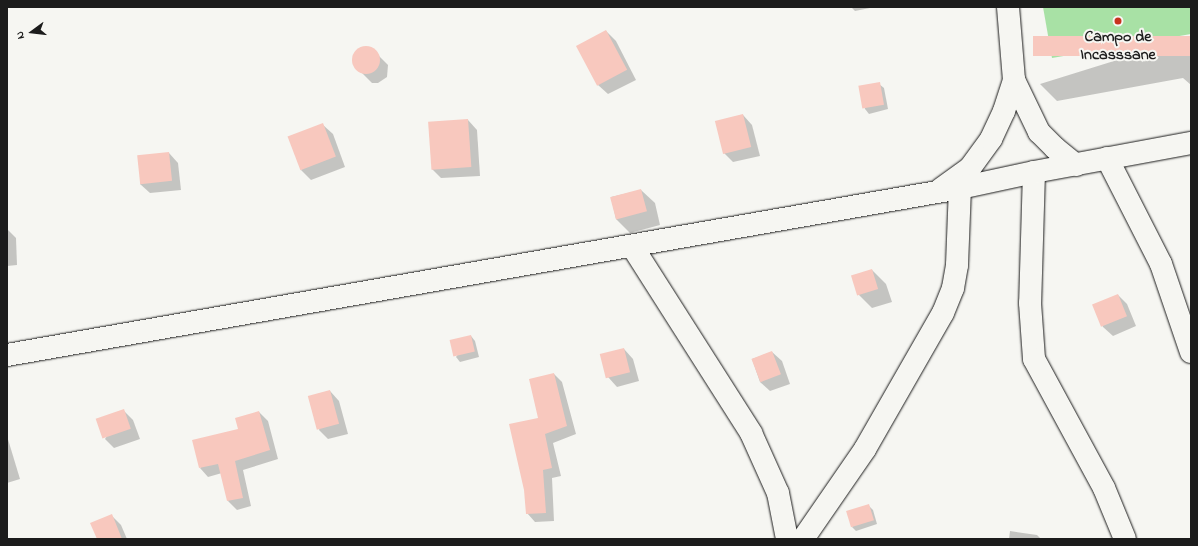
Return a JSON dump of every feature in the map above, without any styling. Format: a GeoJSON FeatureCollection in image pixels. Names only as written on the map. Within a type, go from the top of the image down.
{"type":"FeatureCollection","features":[{"type":"Feature","properties":{"kind":"street"},"geometry":{"type":"LineString","coordinates":[[1008,7],[1014,80],[1040,132],[1055,148],[1076,165]]}},
{"type":"Feature","properties":{"kind":"street"},"geometry":{"type":"LineString","coordinates":[[938,191],[970,168],[991,138],[1004,111],[1014,80]]}},
{"type":"Feature","properties":{"kind":"street"},"geometry":{"type":"LineString","coordinates":[[7,355],[960,188],[1034,172],[1191,143]]}},
{"type":"Feature","properties":{"kind":"street"},"geometry":{"type":"LineString","coordinates":[[1107,158],[1160,264],[1191,352]]}},
{"type":"Feature","properties":{"kind":"street"},"geometry":{"type":"LineString","coordinates":[[1034,172],[1030,303],[1034,360],[1104,488],[1125,539]]}},
{"type":"Feature","properties":{"kind":"street"},"geometry":{"type":"LineString","coordinates":[[803,539],[865,449],[943,314],[953,288],[957,265],[960,188]]}},
{"type":"Feature","properties":{"kind":"street"},"geometry":{"type":"LineString","coordinates":[[632,246],[751,433],[778,493],[787,539]]}},
{"type":"Feature","properties":{"kind":"green space","name":"Campo de Incasssane"},"geometry":{"type":"Polygon","coordinates":[[[1043,7],[1191,7],[1191,34],[1052,58],[1043,7]]]}},
{"type":"Feature","properties":{"kind":"building"},"geometry":{"type":"Polygon","coordinates":[[[606,30],[627,70],[597,86],[576,46],[606,30]]]}},
{"type":"Feature","properties":{"kind":"building"},"geometry":{"type":"Polygon","coordinates":[[[1033,36],[1191,36],[1191,56],[1033,56],[1033,36]]]}},
{"type":"Feature","properties":{"kind":"building"},"geometry":{"type":"Polygon","coordinates":[[[366,46],[376,50],[380,60],[376,70],[366,74],[356,70],[352,60],[356,50],[366,46]]]}},
{"type":"Feature","properties":{"kind":"building"},"geometry":{"type":"Polygon","coordinates":[[[880,82],[884,105],[862,108],[858,86],[880,82]]]}},
{"type":"Feature","properties":{"kind":"building"},"geometry":{"type":"Polygon","coordinates":[[[743,114],[751,147],[723,154],[715,121],[743,114]]]}},
{"type":"Feature","properties":{"kind":"building"},"geometry":{"type":"Polygon","coordinates":[[[468,119],[471,167],[431,170],[428,122],[468,119]]]}},
{"type":"Feature","properties":{"kind":"building"},"geometry":{"type":"Polygon","coordinates":[[[323,123],[336,157],[300,170],[288,137],[323,123]]]}},
{"type":"Feature","properties":{"kind":"building"},"geometry":{"type":"Polygon","coordinates":[[[169,152],[172,181],[140,184],[137,155],[169,152]]]}},
{"type":"Feature","properties":{"kind":"building"},"geometry":{"type":"Polygon","coordinates":[[[641,189],[647,211],[616,219],[610,197],[641,189]]]}},
{"type":"Feature","properties":{"kind":"building"},"geometry":{"type":"Polygon","coordinates":[[[872,269],[878,289],[857,296],[851,275],[872,269]]]}},
{"type":"Feature","properties":{"kind":"building"},"geometry":{"type":"Polygon","coordinates":[[[1118,294],[1127,316],[1101,327],[1092,304],[1118,294]]]}},
{"type":"Feature","properties":{"kind":"building"},"geometry":{"type":"Polygon","coordinates":[[[471,335],[475,352],[453,357],[450,340],[471,335]]]}},
{"type":"Feature","properties":{"kind":"building"},"geometry":{"type":"Polygon","coordinates":[[[624,348],[630,372],[606,378],[600,354],[624,348]]]}},
{"type":"Feature","properties":{"kind":"building"},"geometry":{"type":"Polygon","coordinates":[[[772,351],[781,374],[760,382],[751,359],[772,351]]]}},
{"type":"Feature","properties":{"kind":"building"},"geometry":{"type":"Polygon","coordinates":[[[554,373],[567,426],[545,434],[552,468],[543,470],[546,513],[526,514],[524,490],[509,424],[538,418],[529,379],[554,373]]]}},
{"type":"Feature","properties":{"kind":"building"},"geometry":{"type":"Polygon","coordinates":[[[330,390],[339,424],[317,430],[308,396],[330,390]]]}},
{"type":"Feature","properties":{"kind":"building"},"geometry":{"type":"Polygon","coordinates":[[[124,409],[131,429],[102,439],[96,419],[124,409]]]}},
{"type":"Feature","properties":{"kind":"building"},"geometry":{"type":"Polygon","coordinates":[[[259,411],[270,450],[235,461],[243,498],[227,501],[218,464],[199,468],[192,440],[238,429],[235,418],[259,411]]]}},
{"type":"Feature","properties":{"kind":"building"},"geometry":{"type":"Polygon","coordinates":[[[869,504],[874,520],[851,527],[846,511],[869,504]]]}},
{"type":"Feature","properties":{"kind":"building"},"geometry":{"type":"Polygon","coordinates":[[[112,514],[122,539],[97,539],[90,523],[112,514]]]}},
{"type":"Feature","properties":{"kind":"place","name":"Campo de Incasssane"},"geometry":{"type":"Point","coordinates":[1118,21]}}]}
